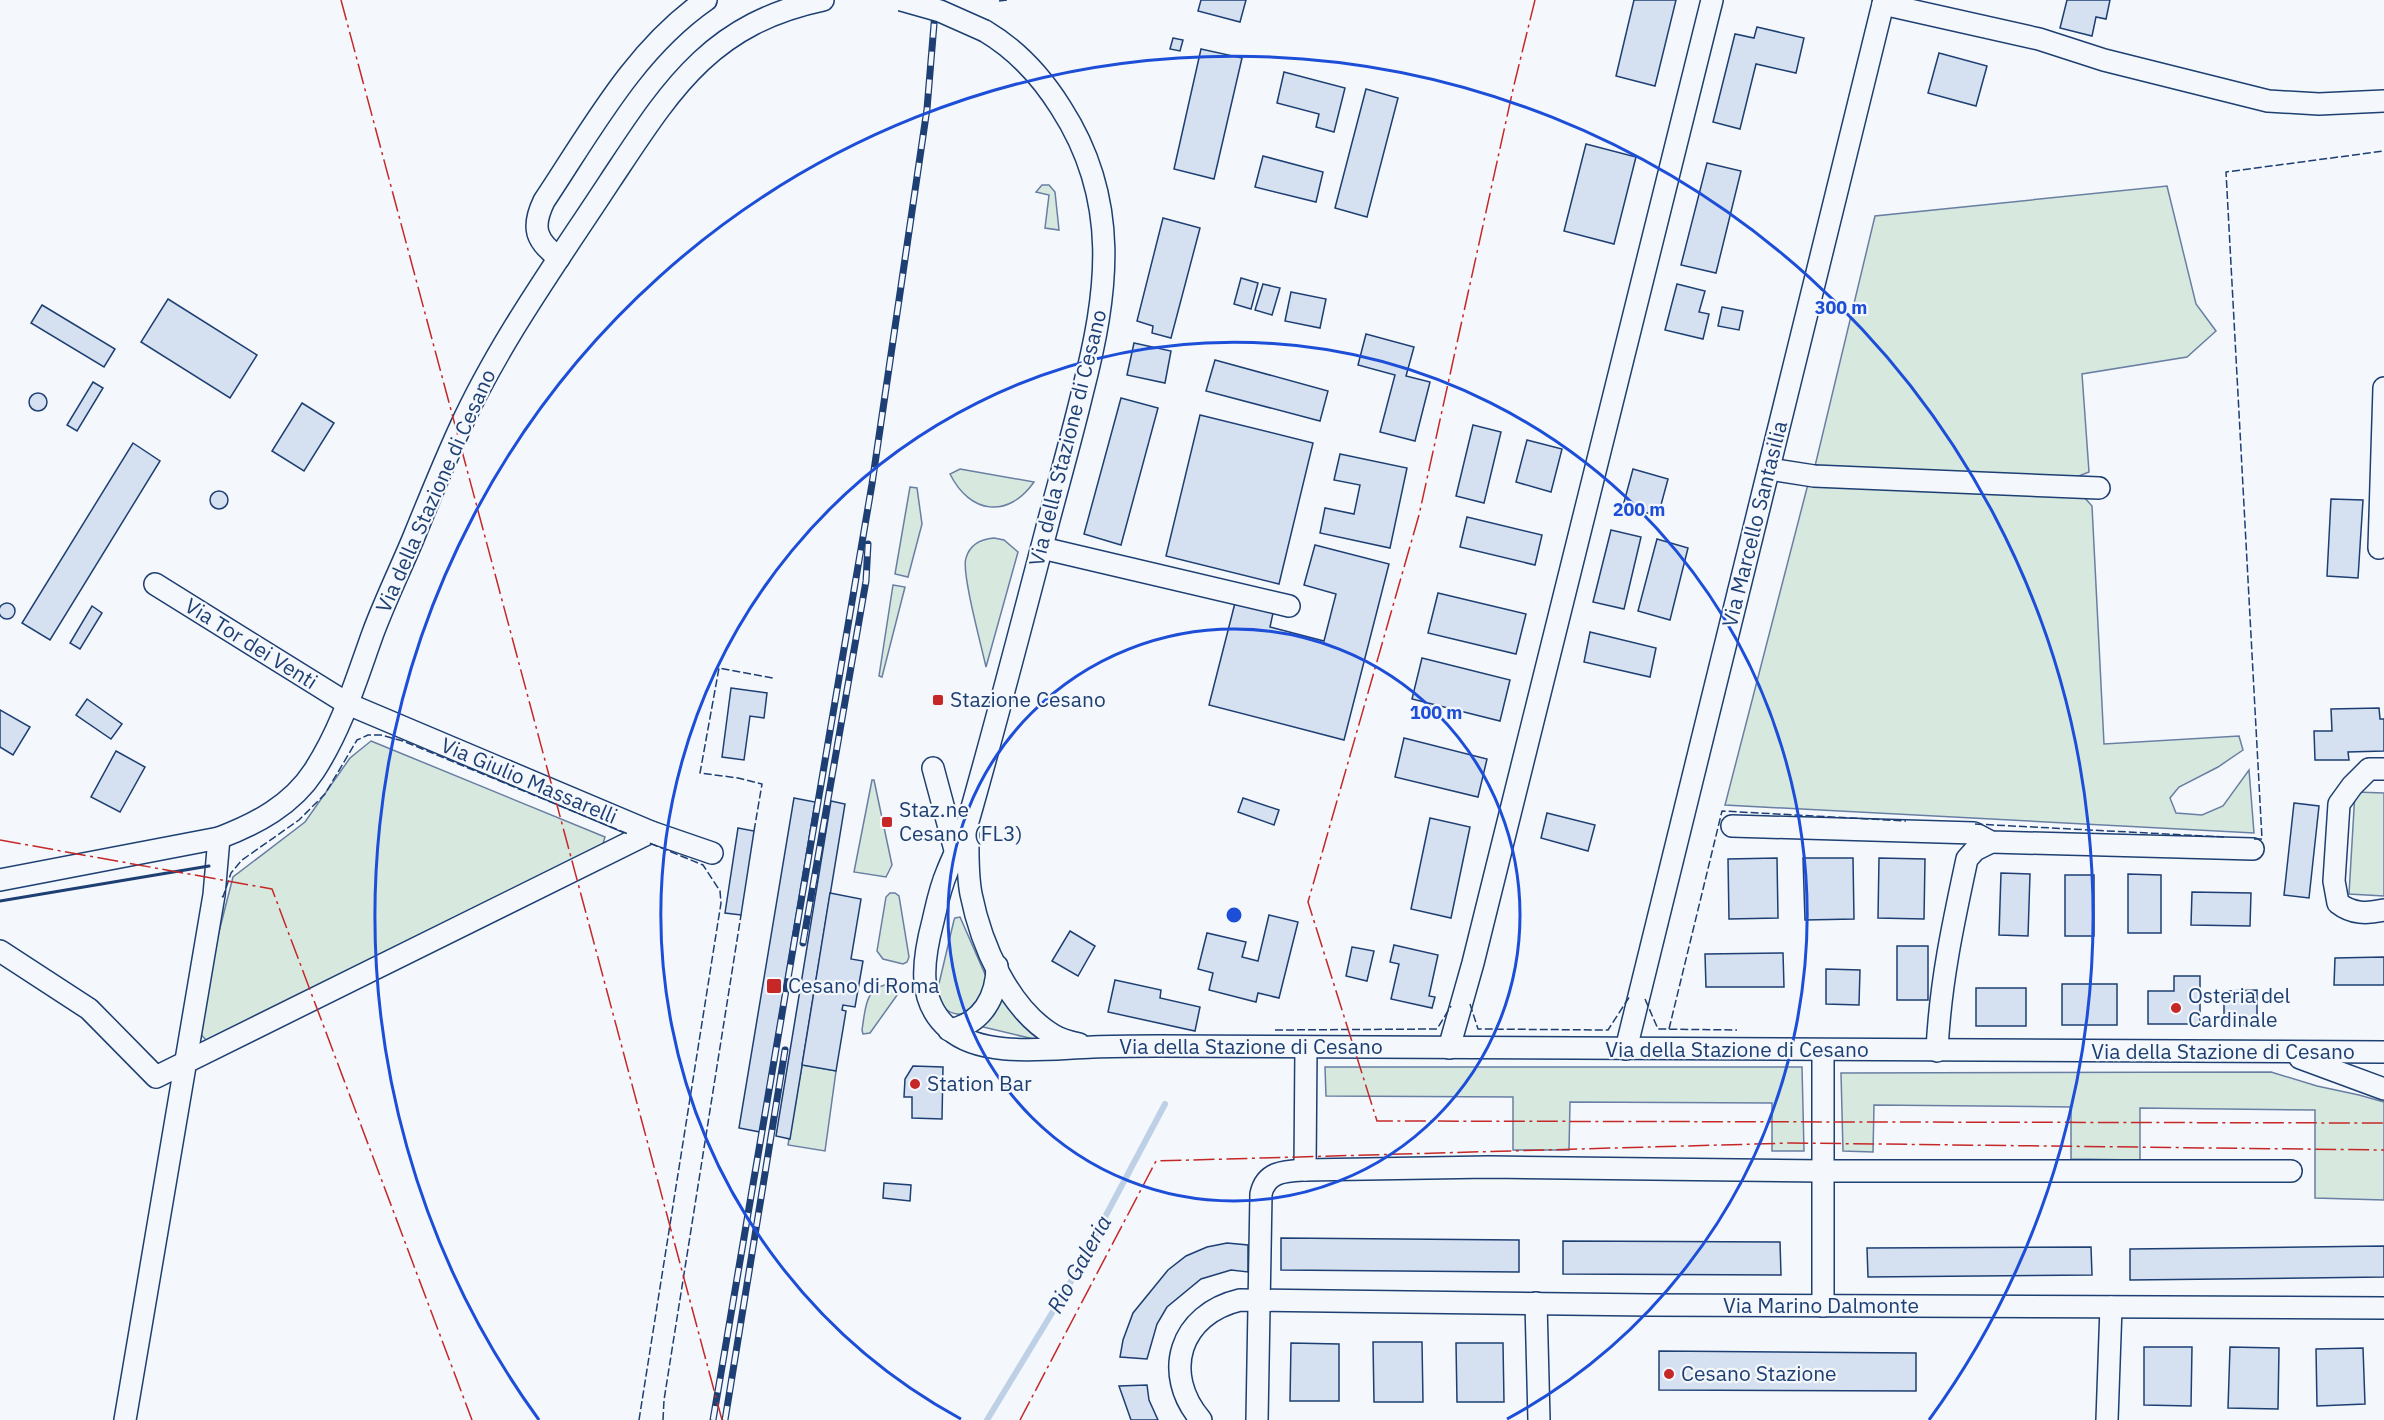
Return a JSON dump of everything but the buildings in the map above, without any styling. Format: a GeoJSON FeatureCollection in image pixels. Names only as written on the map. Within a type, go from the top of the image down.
{"type":"FeatureCollection","features":[{"type":"Feature","properties":{"kind":"street"},"geometry":{"type":"LineString","coordinates":[[559,258],[546,248],[537,233],[537,219],[544,201],[634,68],[664,34],[706,0]]}},
{"type":"Feature","properties":{"kind":"street","name":"Via della Stazione di Cesano"},"geometry":{"type":"LineString","coordinates":[[0,880],[219,838],[264,818],[299,788],[323,756],[348,704],[374,631],[459,430],[498,355],[559,258],[659,108],[698,62],[729,38],[761,18],[823,0]]}},
{"type":"Feature","properties":{"kind":"street","name":"Via della Stazione di Cesano"},"geometry":{"type":"LineString","coordinates":[[901,0],[940,11],[985,31],[1004,42],[1022,58],[1052,94],[1070,122],[1090,166],[1104,230],[1105,270],[1102,305],[1091,359],[968,823],[941,887],[924,961],[927,997],[936,1015],[950,1030],[968,1040],[992,1047],[1045,1050],[1090,1047],[1306,1047],[2384,1052]]}},
{"type":"Feature","properties":{"kind":"street"},"geometry":{"type":"LineString","coordinates":[[1449,1048],[1473,963],[1712,0]]}},
{"type":"Feature","properties":{"kind":"street"},"geometry":{"type":"LineString","coordinates":[[1883,2],[2039,39],[2104,60],[2268,101],[2319,104],[2384,101]]}},
{"type":"Feature","properties":{"kind":"street","name":"Via Marcello Santasilia"},"geometry":{"type":"LineString","coordinates":[[1626,1049],[1883,2]]}},
{"type":"Feature","properties":{"kind":"street"},"geometry":{"type":"LineString","coordinates":[[2381,541],[2384,388]]}},
{"type":"Feature","properties":{"kind":"street"},"geometry":{"type":"LineString","coordinates":[[1768,469],[1814,476],[2099,488]]}},
{"type":"Feature","properties":{"kind":"street"},"geometry":{"type":"LineString","coordinates":[[1042,548],[1289,606]]}},
{"type":"Feature","properties":{"kind":"street","name":"Via Tor dei Venti"},"geometry":{"type":"LineString","coordinates":[[155,584],[348,704]]}},
{"type":"Feature","properties":{"kind":"street","name":"Via Giulio Massarelli"},"geometry":{"type":"LineString","coordinates":[[348,704],[651,832],[712,853]]}},
{"type":"Feature","properties":{"kind":"street"},"geometry":{"type":"LineString","coordinates":[[933,768],[956,850]]}},
{"type":"Feature","properties":{"kind":"street"},"geometry":{"type":"LineString","coordinates":[[2384,768],[2369,769],[2352,786],[2339,804],[2334,881],[2338,903],[2348,911],[2372,913],[2384,910]]}},
{"type":"Feature","properties":{"kind":"street","name":"Via della Stazione di Cesano"},"geometry":{"type":"LineString","coordinates":[[968,823],[968,867],[971,895],[982,932],[997,966],[1016,999],[1036,1023],[1055,1037],[1090,1047]]}},
{"type":"Feature","properties":{"kind":"street"},"geometry":{"type":"LineString","coordinates":[[1732,826],[1974,833],[1991,842],[2253,849]]}},
{"type":"Feature","properties":{"kind":"street"},"geometry":{"type":"LineString","coordinates":[[0,951],[89,1010],[156,1077],[651,832]]}},
{"type":"Feature","properties":{"kind":"street"},"geometry":{"type":"LineString","coordinates":[[125,1420],[214,895],[219,838]]}},
{"type":"Feature","properties":{"kind":"street"},"geometry":{"type":"LineString","coordinates":[[1937,1051],[1939,1004],[1949,939],[1967,859],[1975,850],[1991,842]]}},
{"type":"Feature","properties":{"kind":"street"},"geometry":{"type":"LineString","coordinates":[[950,1030],[970,1023],[984,1011],[995,990],[997,966]]}},
{"type":"Feature","properties":{"kind":"street"},"geometry":{"type":"LineString","coordinates":[[1305,1170],[1306,1047]]}},
{"type":"Feature","properties":{"kind":"street"},"geometry":{"type":"LineString","coordinates":[[1823,1051],[1823,1306]]}},
{"type":"Feature","properties":{"kind":"street"},"geometry":{"type":"LineString","coordinates":[[2282,1052],[2384,1089]]}},
{"type":"Feature","properties":{"kind":"street"},"geometry":{"type":"LineString","coordinates":[[1257,1420],[1262,1188],[1268,1179],[1276,1174],[1305,1170],[1489,1167],[1823,1171],[2291,1171]]}},
{"type":"Feature","properties":{"kind":"street","name":"Via Marino Dalmonte"},"geometry":{"type":"LineString","coordinates":[[1201,1420],[1186,1400],[1180,1379],[1179,1364],[1185,1339],[1202,1317],[1240,1300],[1823,1306],[2384,1308]]}},
{"type":"Feature","properties":{"kind":"street"},"geometry":{"type":"LineString","coordinates":[[1536,1303],[1539,1420]]}},
{"type":"Feature","properties":{"kind":"street"},"geometry":{"type":"LineString","coordinates":[[2107,1420],[2111,1307]]}},
{"type":"Feature","properties":{"kind":"shaded area"},"geometry":{"type":"Polygon","coordinates":[[[1042,185],[1049,185],[1055,192],[1059,230],[1045,228],[1049,195],[1036,192],[1042,185]]]}},
{"type":"Feature","properties":{"kind":"shaded area"},"geometry":{"type":"Polygon","coordinates":[[[2167,186],[2196,304],[2216,331],[2187,357],[2082,374],[2089,472],[2074,478],[1815,466],[1875,216],[2167,186]]]}},
{"type":"Feature","properties":{"kind":"shaded area"},"geometry":{"type":"Polygon","coordinates":[[[960,469],[1034,482],[1013,502],[990,507],[979,504],[958,487],[950,474],[960,469]]]}},
{"type":"Feature","properties":{"kind":"shaded area"},"geometry":{"type":"Polygon","coordinates":[[[1808,484],[2084,497],[2092,506],[2104,744],[2239,736],[2243,750],[2218,767],[2179,787],[2170,798],[2176,813],[2202,815],[2223,806],[2249,770],[2254,833],[1725,805],[1808,484]]]}},
{"type":"Feature","properties":{"kind":"shaded area"},"geometry":{"type":"Polygon","coordinates":[[[910,487],[917,488],[922,524],[908,577],[895,574],[910,487]]]}},
{"type":"Feature","properties":{"kind":"shaded area"},"geometry":{"type":"Polygon","coordinates":[[[994,538],[1004,540],[1018,552],[986,667],[965,566],[968,553],[973,546],[981,541],[994,538]]]}},
{"type":"Feature","properties":{"kind":"shaded area"},"geometry":{"type":"Polygon","coordinates":[[[893,585],[905,587],[882,677],[879,676],[893,585]]]}},
{"type":"Feature","properties":{"kind":"shaded area"},"geometry":{"type":"Polygon","coordinates":[[[371,741],[605,837],[602,847],[219,1039],[206,1040],[196,1029],[233,877],[305,822],[350,758],[371,741]]]}},
{"type":"Feature","properties":{"kind":"shaded area"},"geometry":{"type":"Polygon","coordinates":[[[872,780],[874,780],[892,865],[886,877],[854,872],[872,780]]]}},
{"type":"Feature","properties":{"kind":"shaded area"},"geometry":{"type":"Polygon","coordinates":[[[2355,792],[2384,793],[2384,896],[2349,894],[2355,792]]]}},
{"type":"Feature","properties":{"kind":"shaded area"},"geometry":{"type":"Polygon","coordinates":[[[890,893],[899,896],[909,957],[903,964],[883,959],[877,951],[886,897],[890,893]]]}},
{"type":"Feature","properties":{"kind":"shaded area"},"geometry":{"type":"Polygon","coordinates":[[[960,917],[988,981],[988,989],[966,1014],[955,1014],[943,1007],[937,992],[954,920],[960,917]]]}},
{"type":"Feature","properties":{"kind":"shaded area"},"geometry":{"type":"Polygon","coordinates":[[[894,983],[899,986],[900,991],[870,1033],[863,1034],[868,999],[877,988],[894,983]]]}},
{"type":"Feature","properties":{"kind":"shaded area"},"geometry":{"type":"Polygon","coordinates":[[[1003,992],[1050,1043],[979,1026],[1003,992]]]}},
{"type":"Feature","properties":{"kind":"shaded area"},"geometry":{"type":"Polygon","coordinates":[[[802,1065],[836,1071],[825,1151],[788,1145],[802,1065]]]}},
{"type":"Feature","properties":{"kind":"shaded area"},"geometry":{"type":"Polygon","coordinates":[[[1325,1067],[1802,1067],[1804,1151],[1772,1151],[1772,1103],[1570,1102],[1569,1150],[1513,1150],[1513,1097],[1326,1096],[1325,1067]]]}},
{"type":"Feature","properties":{"kind":"shaded area"},"geometry":{"type":"Polygon","coordinates":[[[2271,1072],[2384,1102],[2384,1200],[2315,1198],[2315,1110],[2140,1108],[2140,1160],[2071,1159],[2071,1107],[1874,1105],[1873,1152],[1843,1151],[1841,1073],[2271,1072]]]}},
{"type":"Feature","properties":{"kind":"waterway","name":"Rio Galeria"},"geometry":{"type":"LineString","coordinates":[[987,1420],[1069,1285],[1165,1104]]}},
{"type":"Feature","properties":{"kind":"railway"},"geometry":{"type":"LineString","coordinates":[[713,1420],[872,484],[927,109],[936,0]]}},
{"type":"Feature","properties":{"kind":"railway"},"geometry":{"type":"LineString","coordinates":[[803,943],[866,581],[868,544]]}},
{"type":"Feature","properties":{"kind":"railway"},"geometry":{"type":"LineString","coordinates":[[725,1420],[785,1050]]}},
{"type":"Feature","properties":{"kind":"fence"},"geometry":{"type":"LineString","coordinates":[[999,1],[1007,0]]}},
{"type":"Feature","properties":{"kind":"fence"},"geometry":{"type":"LineString","coordinates":[[2254,839],[2262,839],[2226,172],[2384,151]]}},
{"type":"Feature","properties":{"kind":"fence"},"geometry":{"type":"LineString","coordinates":[[754,831],[762,784],[700,773],[719,668],[773,678]]}},
{"type":"Feature","properties":{"kind":"fence"},"geometry":{"type":"LineString","coordinates":[[222,896],[231,873],[242,860],[299,820],[325,794],[357,740],[368,735],[381,735],[403,741],[628,834]]}},
{"type":"Feature","properties":{"kind":"fence"},"geometry":{"type":"LineString","coordinates":[[1669,1029],[1722,811],[1906,821]]}},
{"type":"Feature","properties":{"kind":"fence"},"geometry":{"type":"LineString","coordinates":[[1975,824],[2224,837]]}},
{"type":"Feature","properties":{"kind":"fence"},"geometry":{"type":"LineString","coordinates":[[639,1420],[721,903],[720,891],[703,865],[647,842]]}},
{"type":"Feature","properties":{"kind":"fence"},"geometry":{"type":"LineString","coordinates":[[663,1420],[664,1400],[741,915]]}},
{"type":"Feature","properties":{"kind":"fence"},"geometry":{"type":"LineString","coordinates":[[1470,1004],[1478,1029],[1608,1030],[1630,996]]}},
{"type":"Feature","properties":{"kind":"fence"},"geometry":{"type":"LineString","coordinates":[[1645,999],[1658,1029],[1737,1030]]}},
{"type":"Feature","properties":{"kind":"fence"},"geometry":{"type":"LineString","coordinates":[[1275,1030],[1437,1029],[1451,1006]]}},
{"type":"Feature","properties":{"kind":"wall"},"geometry":{"type":"LineString","coordinates":[[0,901],[209,866]]}},
{"type":"Feature","properties":{"kind":"power"},"geometry":{"type":"LineString","coordinates":[[341,0],[722,1420]]}},
{"type":"Feature","properties":{"kind":"power"},"geometry":{"type":"LineString","coordinates":[[1535,0],[1514,85],[1419,515],[1308,902],[1377,1121],[2384,1123]]}},
{"type":"Feature","properties":{"kind":"power"},"geometry":{"type":"LineString","coordinates":[[0,840],[272,889],[472,1420]]}},
{"type":"Feature","properties":{"kind":"power"},"geometry":{"type":"LineString","coordinates":[[1020,1420],[1156,1161],[1791,1143],[2384,1150]]}},
{"type":"Feature","properties":{"kind":"place","name":"Stazione Cesano"},"geometry":{"type":"Point","coordinates":[938,700]}},
{"type":"Feature","properties":{"kind":"place","name":"Staz.ne Cesano (FL3)"},"geometry":{"type":"Point","coordinates":[887,822]}},
{"type":"Feature","properties":{"kind":"place","name":"Cesano di Roma"},"geometry":{"type":"Point","coordinates":[774,986]}},
{"type":"Feature","properties":{"kind":"place","name":"Osteria del Cardinale"},"geometry":{"type":"Point","coordinates":[2176,1008]}},
{"type":"Feature","properties":{"kind":"place","name":"Station Bar"},"geometry":{"type":"Point","coordinates":[915,1084]}},
{"type":"Feature","properties":{"kind":"place","name":"Cesano Stazione"},"geometry":{"type":"Point","coordinates":[1669,1374]}}]}
